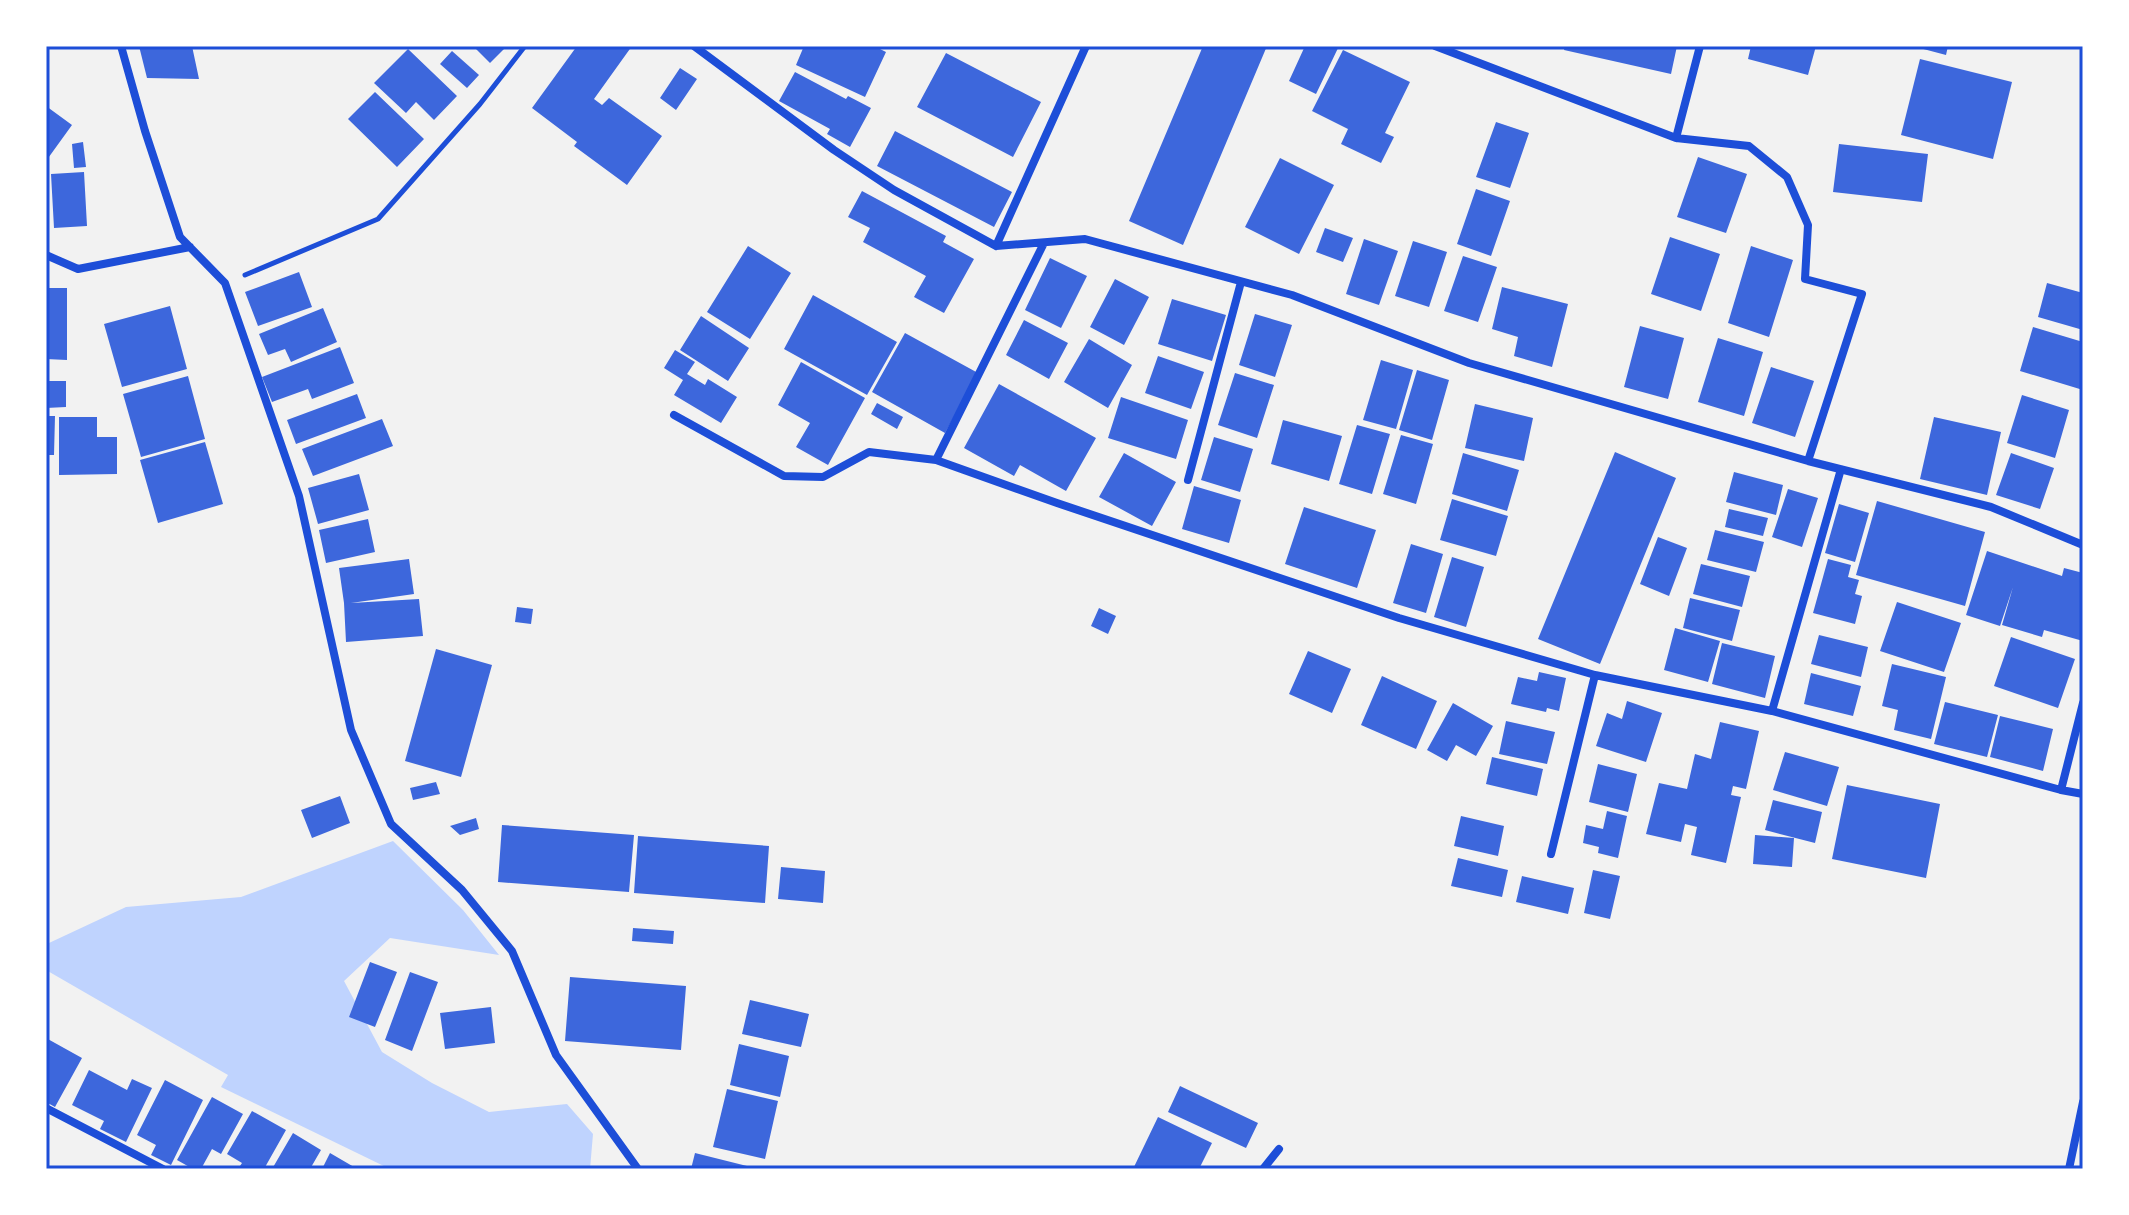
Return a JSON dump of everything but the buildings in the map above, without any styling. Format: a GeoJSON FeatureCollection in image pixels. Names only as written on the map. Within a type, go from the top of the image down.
{"type":"FeatureCollection","features":[{"type":"Feature","properties":{"kind":"street"},"geometry":{"type":"LineString","coordinates":[[121,46],[180,237],[225,283],[299,496],[351,730],[391,824],[462,890],[512,951],[556,1055],[638,1169]]}},
{"type":"Feature","properties":{"kind":"street"},"geometry":{"type":"LineString","coordinates":[[694,46],[834,150],[894,190],[996,246],[1085,239],[1292,295],[1469,363],[1808,461],[1991,507],[2083,545]]}},
{"type":"Feature","properties":{"kind":"street"},"geometry":{"type":"LineString","coordinates":[[996,246],[1086,46]]}},
{"type":"Feature","properties":{"kind":"street"},"geometry":{"type":"LineString","coordinates":[[1435,46],[1676,138],[1749,146],[1787,177],[1808,225],[1805,279],[1862,294],[1808,461]]}},
{"type":"Feature","properties":{"kind":"street"},"geometry":{"type":"LineString","coordinates":[[1676,138],[1700,46]]}},
{"type":"Feature","properties":{"kind":"street"},"geometry":{"type":"LineString","coordinates":[[936,460],[1044,243]]}},
{"type":"Feature","properties":{"kind":"street"},"geometry":{"type":"LineString","coordinates":[[46,255],[78,269],[190,247]]}},
{"type":"Feature","properties":{"kind":"street"},"geometry":{"type":"LineString","coordinates":[[1188,480],[1241,282]]}},
{"type":"Feature","properties":{"kind":"street"},"geometry":{"type":"LineString","coordinates":[[674,415],[784,476],[823,477],[869,452],[936,460],[1399,618],[1595,675],[1772,711],[2083,794]]}},
{"type":"Feature","properties":{"kind":"street"},"geometry":{"type":"LineString","coordinates":[[1772,711],[1841,469]]}},
{"type":"Feature","properties":{"kind":"street"},"geometry":{"type":"LineString","coordinates":[[1551,854],[1595,675]]}},
{"type":"Feature","properties":{"kind":"street"},"geometry":{"type":"LineString","coordinates":[[2061,790],[2083,703]]}},
{"type":"Feature","properties":{"kind":"street"},"geometry":{"type":"LineString","coordinates":[[2069,1169],[2083,1102]]}},
{"type":"Feature","properties":{"kind":"street"},"geometry":{"type":"LineString","coordinates":[[46,1108],[163,1169]]}},
{"type":"Feature","properties":{"kind":"street"},"geometry":{"type":"LineString","coordinates":[[1263,1169],[1279,1149]]}},
{"type":"Feature","properties":{"kind":"path"},"geometry":{"type":"LineString","coordinates":[[225,283],[378,219],[480,104],[525,46]]}},
{"type":"Feature","properties":{"kind":"water"},"geometry":{"type":"Polygon","coordinates":[[[393,841],[463,910],[499,955],[390,938],[344,981],[382,1052],[432,1083],[489,1112],[567,1104],[593,1134],[590,1169],[390,1169],[221,1087],[228,1075],[46,970],[49,943],[126,907],[241,897],[393,841]]]}}]}
